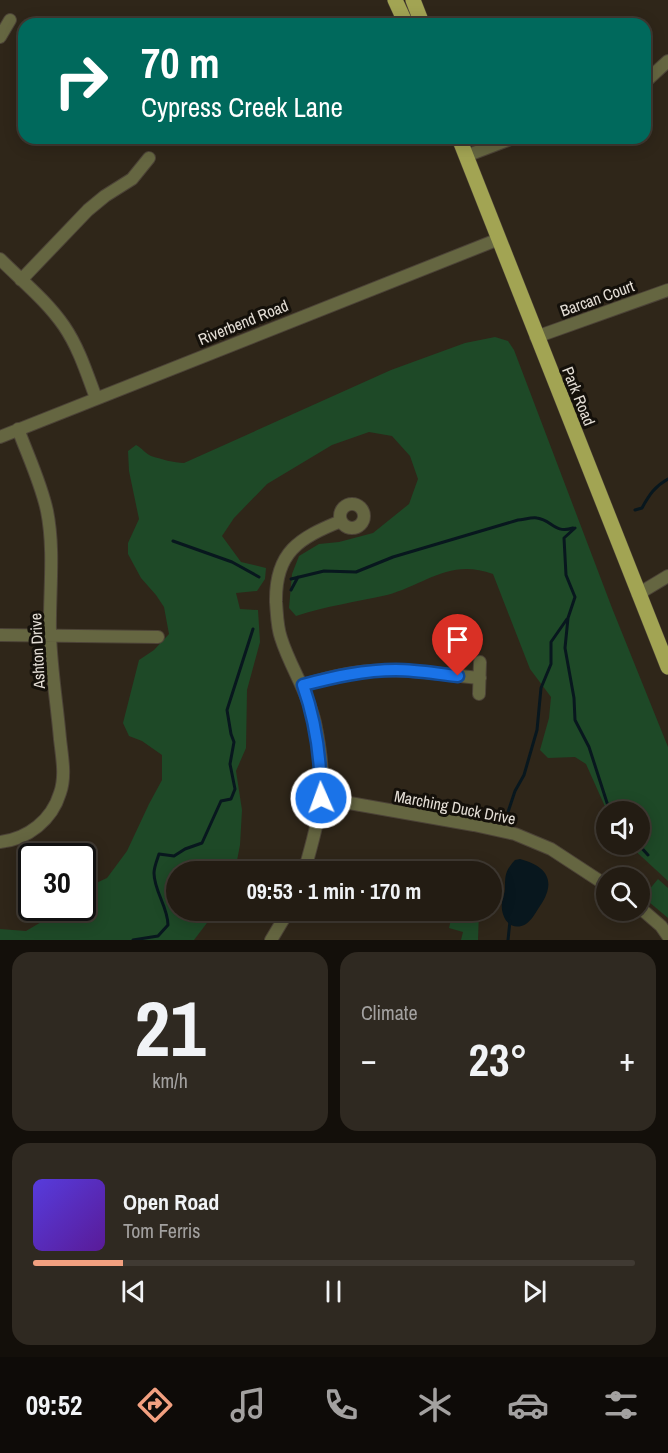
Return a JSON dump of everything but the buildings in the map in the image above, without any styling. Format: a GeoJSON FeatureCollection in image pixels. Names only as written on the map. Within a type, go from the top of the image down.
{"type":"FeatureCollection","features":[{"type":"Feature","properties":{"kind":"main road"},"geometry":{"type":"LineString","coordinates":[[395,0],[403,18]]}},
{"type":"Feature","properties":{"kind":"main road"},"geometry":{"type":"LineString","coordinates":[[413,0],[420,18]]}},
{"type":"Feature","properties":{"kind":"main road","name":"Park Road"},"geometry":{"type":"LineString","coordinates":[[461,144],[668,667]]}},
{"type":"Feature","properties":{"kind":"street"},"geometry":{"type":"LineString","coordinates":[[0,37],[10,20]]}},
{"type":"Feature","properties":{"kind":"street"},"geometry":{"type":"LineString","coordinates":[[651,77],[668,61]]}},
{"type":"Feature","properties":{"kind":"street"},"geometry":{"type":"LineString","coordinates":[[466,156],[497,144]]}},
{"type":"Feature","properties":{"kind":"street"},"geometry":{"type":"LineString","coordinates":[[21,280],[88,210],[132,179],[149,158]]}},
{"type":"Feature","properties":{"kind":"street","name":"Riverbend Road"},"geometry":{"type":"LineString","coordinates":[[0,437],[499,239]]}},
{"type":"Feature","properties":{"kind":"street"},"geometry":{"type":"LineString","coordinates":[[0,259],[53,311],[65,328],[76,347],[96,398]]}},
{"type":"Feature","properties":{"kind":"street","name":"Barcan Court"},"geometry":{"type":"LineString","coordinates":[[536,337],[668,290]]}},
{"type":"Feature","properties":{"kind":"street","name":"Ashton Drive"},"geometry":{"type":"LineString","coordinates":[[0,842],[16,839],[41,825],[50,814],[60,794],[63,771],[50,636],[49,526],[39,483],[18,429]]}},
{"type":"Feature","properties":{"kind":"street"},"geometry":{"type":"LineString","coordinates":[[307,861],[321,798],[320,760],[315,723],[303,685],[281,638],[276,591],[278,574],[287,555],[299,542],[310,534],[341,521]]}},
{"type":"Feature","properties":{"kind":"street"},"geometry":{"type":"LineString","coordinates":[[638,594],[668,576]]}},
{"type":"Feature","properties":{"kind":"street"},"geometry":{"type":"LineString","coordinates":[[0,635],[158,637]]}},
{"type":"Feature","properties":{"kind":"street"},"geometry":{"type":"LineString","coordinates":[[479,694],[480,662]]}},
{"type":"Feature","properties":{"kind":"street"},"geometry":{"type":"LineString","coordinates":[[303,685],[371,671],[398,670],[480,678]]}},
{"type":"Feature","properties":{"kind":"street","name":"Marching Duck Drive"},"geometry":{"type":"LineString","coordinates":[[321,798],[514,834],[551,849],[596,878]]}},
{"type":"Feature","properties":{"kind":"street"},"geometry":{"type":"LineString","coordinates":[[650,916],[668,936]]}},
{"type":"Feature","properties":{"kind":"street"},"geometry":{"type":"LineString","coordinates":[[271,940],[282,921]]}},
{"type":"Feature","properties":{"kind":"green space"},"geometry":{"type":"Polygon","coordinates":[[[495,337],[508,341],[514,350],[612,608],[668,747],[668,881],[640,855],[650,855],[650,801],[603,801],[586,764],[575,757],[548,758],[540,750],[549,718],[551,697],[530,669],[493,574],[463,569],[450,571],[401,591],[296,616],[289,608],[292,574],[299,556],[319,544],[339,542],[373,533],[409,504],[418,479],[410,456],[392,436],[369,432],[332,445],[267,484],[234,518],[222,536],[241,562],[266,568],[265,579],[257,591],[236,593],[240,609],[258,610],[260,642],[247,690],[246,748],[236,771],[242,810],[237,861],[166,861],[166,921],[208,921],[194,940],[0,940],[0,929],[26,931],[43,921],[96,921],[96,883],[107,878],[127,851],[162,780],[162,755],[142,741],[129,736],[123,723],[139,660],[154,650],[169,634],[164,607],[141,578],[128,554],[128,543],[139,519],[129,471],[128,451],[136,445],[151,456],[184,463],[391,370],[465,343],[495,337]]]}},
{"type":"Feature","properties":{"kind":"green space"},"geometry":{"type":"Polygon","coordinates":[[[658,879],[668,888],[668,918],[650,903],[650,889],[658,879]]]}},
{"type":"Feature","properties":{"kind":"green space"},"geometry":{"type":"Polygon","coordinates":[[[451,921],[479,921],[478,940],[461,940],[463,932],[449,928],[451,921]]]}},
{"type":"Feature","properties":{"kind":"shaded area"},"geometry":{"type":"Polygon","coordinates":[[[515,860],[529,862],[543,870],[548,882],[545,897],[535,913],[526,924],[520,926],[507,922],[502,908],[507,870],[515,860]]]}},
{"type":"Feature","properties":{"kind":"waterway"},"geometry":{"type":"LineString","coordinates":[[635,510],[642,508],[653,491],[668,479]]}},
{"type":"Feature","properties":{"kind":"waterway"},"geometry":{"type":"LineString","coordinates":[[291,579],[324,571],[356,572],[393,557],[518,520],[537,518],[557,528],[573,528]]}},
{"type":"Feature","properties":{"kind":"waterway"},"geometry":{"type":"LineString","coordinates":[[575,528],[564,538],[566,575],[575,597],[568,618],[565,648],[574,698],[575,720],[589,747],[606,801]]}},
{"type":"Feature","properties":{"kind":"waterway"},"geometry":{"type":"LineString","coordinates":[[173,541],[232,562],[259,577]]}},
{"type":"Feature","properties":{"kind":"waterway"},"geometry":{"type":"LineString","coordinates":[[291,590],[298,577]]}},
{"type":"Feature","properties":{"kind":"waterway"},"geometry":{"type":"LineString","coordinates":[[508,812],[515,791],[524,775],[537,730],[541,688],[551,664],[551,642],[567,619]]}},
{"type":"Feature","properties":{"kind":"waterway"},"geometry":{"type":"LineString","coordinates":[[133,940],[158,936],[168,925],[154,873],[159,854],[174,856],[202,843],[221,801],[231,799],[235,789],[230,764],[234,742],[227,710],[253,629]]}},
{"type":"Feature","properties":{"kind":"waterway"},"geometry":{"type":"LineString","coordinates":[[508,940],[510,921]]}},
{"type":"Feature","properties":{"kind":"route"},"geometry":{"type":"LineString","coordinates":[[321,798],[319,750],[315,723],[303,685],[371,671],[398,670],[458,676]]}}]}
